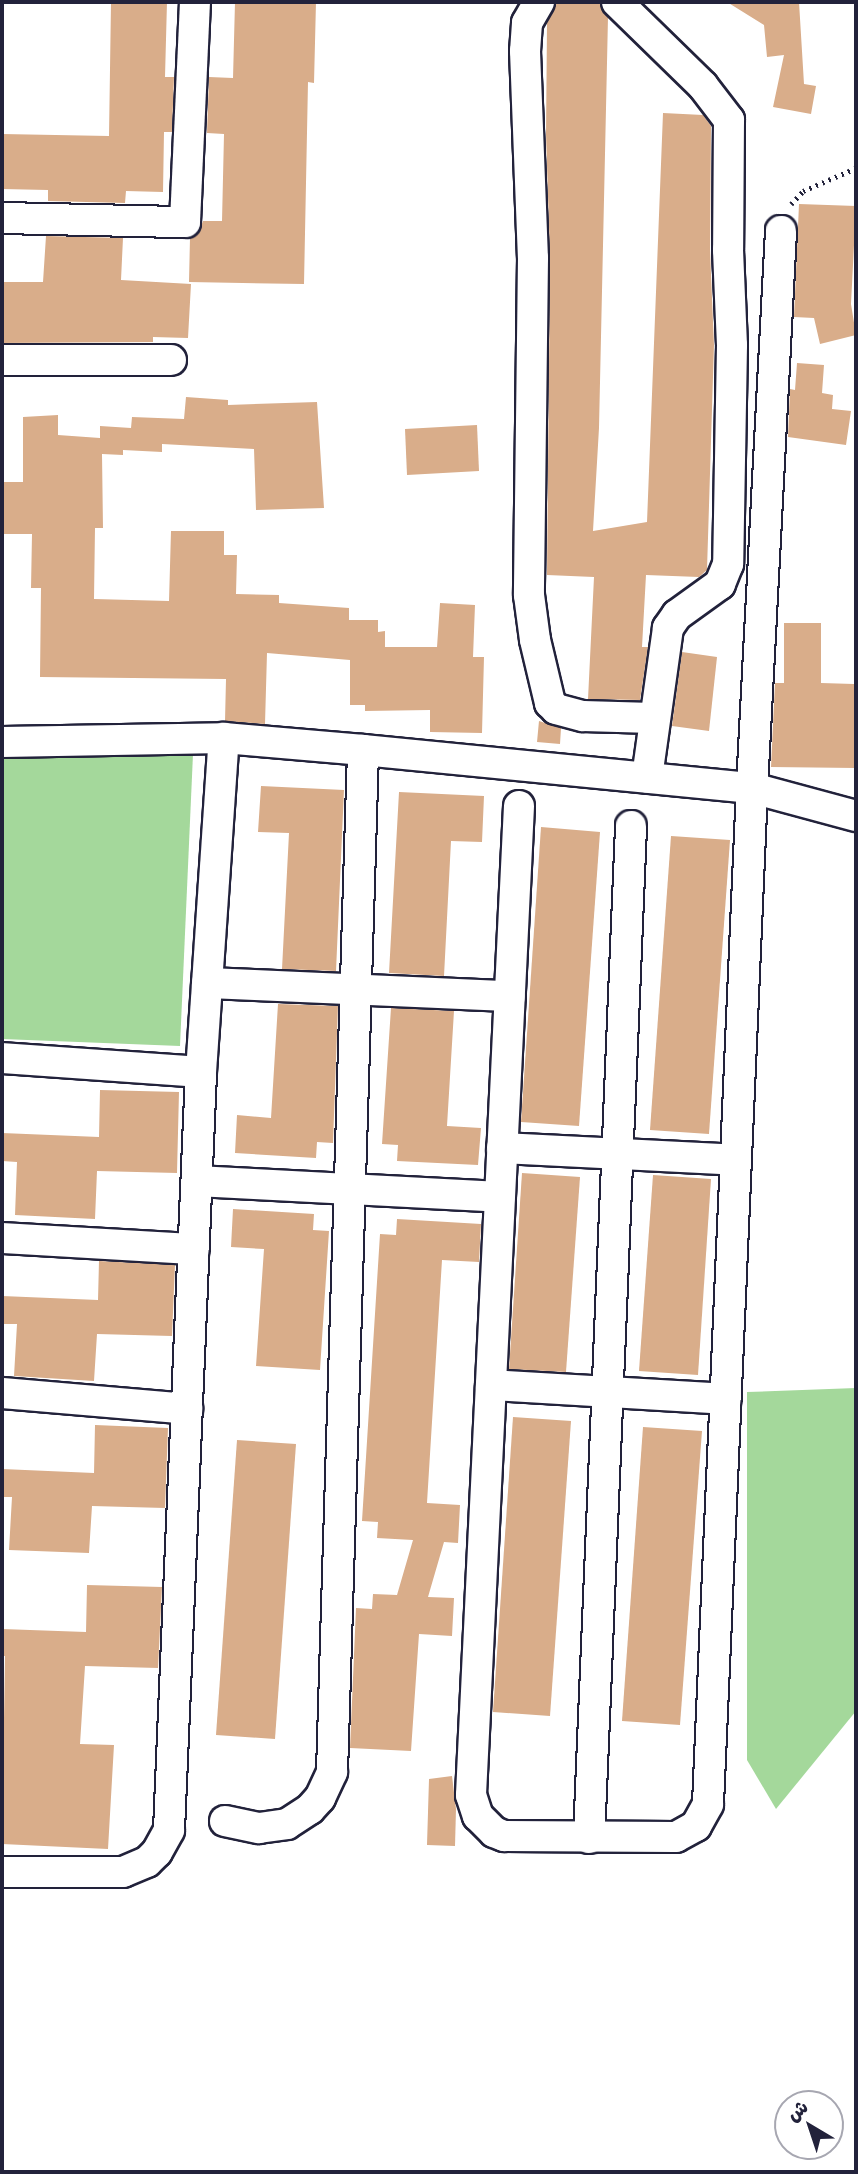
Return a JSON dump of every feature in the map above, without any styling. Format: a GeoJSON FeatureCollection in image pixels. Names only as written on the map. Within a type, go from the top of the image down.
{"type":"FeatureCollection","features":[{"type":"Feature","properties":{"kind":"street"},"geometry":{"type":"LineString","coordinates":[[2,218],[185,222],[195,2]]}},
{"type":"Feature","properties":{"kind":"street"},"geometry":{"type":"LineString","coordinates":[[539,2],[527,23],[525,51],[533,258],[529,595],[536,640],[550,703],[556,709],[583,716],[653,718]]}},
{"type":"Feature","properties":{"kind":"street"},"geometry":{"type":"LineString","coordinates":[[617,2],[703,86],[729,120],[728,250],[732,345],[728,564],[720,584],[677,615],[668,628],[653,718],[647,778]]}},
{"type":"Feature","properties":{"kind":"street"},"geometry":{"type":"LineString","coordinates":[[519,806],[471,1795],[473,1806],[485,1825],[504,1836],[676,1837],[696,1826],[708,1804],[752,788],[781,231]]}},
{"type":"Feature","properties":{"kind":"street"},"geometry":{"type":"LineString","coordinates":[[2,360],[171,360]]}},
{"type":"Feature","properties":{"kind":"street"},"geometry":{"type":"LineString","coordinates":[[2,742],[224,738],[363,750],[752,788],[856,816]]}},
{"type":"Feature","properties":{"kind":"street"},"geometry":{"type":"LineString","coordinates":[[2,1872],[124,1872],[136,1868],[157,1852],[169,1830],[201,1072],[224,738]]}},
{"type":"Feature","properties":{"kind":"street"},"geometry":{"type":"LineString","coordinates":[[225,1821],[259,1828],[286,1824],[310,1810],[320,1798],[332,1772],[363,750]]}},
{"type":"Feature","properties":{"kind":"street"},"geometry":{"type":"LineString","coordinates":[[589,1838],[631,826]]}},
{"type":"Feature","properties":{"kind":"street"},"geometry":{"type":"LineString","coordinates":[[207,983],[510,996]]}},
{"type":"Feature","properties":{"kind":"street"},"geometry":{"type":"LineString","coordinates":[[2,1058],[201,1072]]}},
{"type":"Feature","properties":{"kind":"street"},"geometry":{"type":"LineString","coordinates":[[502,1148],[736,1160]]}},
{"type":"Feature","properties":{"kind":"street"},"geometry":{"type":"LineString","coordinates":[[197,1181],[500,1197]]}},
{"type":"Feature","properties":{"kind":"street"},"geometry":{"type":"LineString","coordinates":[[2,1238],[194,1249]]}},
{"type":"Feature","properties":{"kind":"street"},"geometry":{"type":"LineString","coordinates":[[491,1385],[726,1399]]}},
{"type":"Feature","properties":{"kind":"street"},"geometry":{"type":"LineString","coordinates":[[2,1393],[187,1409]]}},
{"type":"Feature","properties":{"kind":"path"},"geometry":{"type":"LineString","coordinates":[[781,231],[785,210],[803,191],[856,168]]}},
{"type":"Feature","properties":{"kind":"green space"},"geometry":{"type":"Polygon","coordinates":[[[2,752],[193,754],[180,1046],[2,1039],[2,752]]]}},
{"type":"Feature","properties":{"kind":"green space"},"geometry":{"type":"Polygon","coordinates":[[[856,1388],[856,1711],[776,1809],[747,1760],[747,1392],[856,1388]]]}},
{"type":"Feature","properties":{"kind":"building"},"geometry":{"type":"Polygon","coordinates":[[[111,2],[167,2],[165,77],[174,77],[172,132],[164,132],[163,192],[126,191],[125,203],[48,201],[48,190],[2,189],[2,134],[109,136],[111,2]]]}},
{"type":"Feature","properties":{"kind":"building"},"geometry":{"type":"Polygon","coordinates":[[[235,2],[316,2],[314,83],[308,82],[304,284],[189,282],[190,238],[199,232],[203,221],[222,221],[224,134],[207,133],[209,77],[233,78],[235,2]]]}},
{"type":"Feature","properties":{"kind":"building"},"geometry":{"type":"Polygon","coordinates":[[[556,2],[600,2],[608,17],[599,428],[593,531],[647,522],[663,113],[703,115],[711,126],[710,250],[714,345],[707,570],[699,577],[646,575],[642,647],[648,647],[640,700],[588,699],[594,577],[547,575],[550,258],[546,134],[547,23],[556,2]]]}},
{"type":"Feature","properties":{"kind":"building"},"geometry":{"type":"Polygon","coordinates":[[[727,2],[799,2],[804,84],[816,86],[811,114],[773,107],[784,55],[767,57],[764,25],[727,2]]]}},
{"type":"Feature","properties":{"kind":"building"},"geometry":{"type":"Polygon","coordinates":[[[799,204],[856,206],[851,304],[856,335],[820,344],[814,318],[794,317],[799,204]]]}},
{"type":"Feature","properties":{"kind":"building"},"geometry":{"type":"Polygon","coordinates":[[[46,236],[123,238],[121,280],[191,284],[188,338],[153,337],[153,342],[2,343],[2,282],[43,282],[46,236]]]}},
{"type":"Feature","properties":{"kind":"building"},"geometry":{"type":"Polygon","coordinates":[[[797,363],[824,365],[822,393],[833,395],[832,409],[851,411],[846,445],[788,437],[790,389],[795,390],[797,363]]]}},
{"type":"Feature","properties":{"kind":"building"},"geometry":{"type":"Polygon","coordinates":[[[186,397],[228,400],[228,405],[317,402],[324,508],[256,510],[254,449],[162,444],[162,452],[123,450],[123,455],[102,454],[103,528],[95,528],[94,599],[169,601],[171,531],[224,531],[224,555],[237,555],[236,594],[279,595],[279,603],[349,608],[349,620],[378,620],[378,632],[385,631],[385,647],[437,647],[440,603],[475,605],[473,657],[484,657],[482,733],[430,732],[430,710],[365,711],[365,705],[350,705],[350,660],[267,653],[265,724],[225,721],[226,679],[40,677],[41,588],[31,588],[32,534],[2,534],[2,482],[23,482],[23,417],[58,415],[58,435],[100,438],[100,426],[131,428],[132,417],[184,419],[186,397]]]}},
{"type":"Feature","properties":{"kind":"building"},"geometry":{"type":"Polygon","coordinates":[[[477,425],[479,471],[407,475],[405,429],[477,425]]]}},
{"type":"Feature","properties":{"kind":"building"},"geometry":{"type":"Polygon","coordinates":[[[784,623],[821,623],[821,683],[854,684],[856,768],[771,767],[775,683],[784,683],[784,623]]]}},
{"type":"Feature","properties":{"kind":"building"},"geometry":{"type":"Polygon","coordinates":[[[682,652],[717,657],[709,731],[672,726],[682,652]]]}},
{"type":"Feature","properties":{"kind":"building"},"geometry":{"type":"Polygon","coordinates":[[[539,721],[561,728],[560,744],[537,742],[539,721]]]}},
{"type":"Feature","properties":{"kind":"building"},"geometry":{"type":"Polygon","coordinates":[[[261,786],[344,790],[336,971],[282,969],[289,833],[258,832],[261,786]]]}},
{"type":"Feature","properties":{"kind":"building"},"geometry":{"type":"Polygon","coordinates":[[[399,792],[484,796],[482,842],[451,841],[444,976],[389,973],[399,792]]]}},
{"type":"Feature","properties":{"kind":"building"},"geometry":{"type":"Polygon","coordinates":[[[541,827],[600,832],[579,1126],[521,1122],[541,827]]]}},
{"type":"Feature","properties":{"kind":"building"},"geometry":{"type":"Polygon","coordinates":[[[671,836],[730,840],[709,1134],[650,1130],[671,836]]]}},
{"type":"Feature","properties":{"kind":"building"},"geometry":{"type":"Polygon","coordinates":[[[278,1004],[338,1006],[333,1143],[317,1142],[316,1158],[235,1153],[237,1115],[271,1118],[278,1004]]]}},
{"type":"Feature","properties":{"kind":"building"},"geometry":{"type":"Polygon","coordinates":[[[391,1008],[454,1011],[447,1126],[481,1128],[478,1165],[397,1161],[398,1145],[382,1144],[391,1008]]]}},
{"type":"Feature","properties":{"kind":"building"},"geometry":{"type":"Polygon","coordinates":[[[100,1090],[179,1092],[177,1173],[97,1171],[95,1219],[15,1215],[17,1162],[2,1161],[2,1133],[99,1137],[100,1090]]]}},
{"type":"Feature","properties":{"kind":"building"},"geometry":{"type":"Polygon","coordinates":[[[522,1173],[580,1177],[566,1372],[509,1369],[522,1173]]]}},
{"type":"Feature","properties":{"kind":"building"},"geometry":{"type":"Polygon","coordinates":[[[653,1175],[711,1179],[698,1375],[639,1371],[653,1175]]]}},
{"type":"Feature","properties":{"kind":"building"},"geometry":{"type":"Polygon","coordinates":[[[233,1209],[314,1214],[313,1230],[329,1231],[320,1370],[256,1366],[264,1249],[231,1247],[233,1209]]]}},
{"type":"Feature","properties":{"kind":"building"},"geometry":{"type":"Polygon","coordinates":[[[397,1219],[481,1224],[479,1262],[442,1260],[427,1503],[460,1505],[458,1543],[444,1542],[428,1597],[454,1598],[452,1636],[419,1634],[411,1751],[350,1748],[356,1608],[372,1609],[373,1594],[397,1595],[413,1540],[377,1538],[378,1522],[362,1521],[380,1234],[396,1235],[397,1219]]]}},
{"type":"Feature","properties":{"kind":"building"},"geometry":{"type":"Polygon","coordinates":[[[99,1261],[175,1265],[172,1336],[97,1334],[94,1381],[14,1376],[17,1324],[2,1324],[2,1296],[98,1300],[99,1261]]]}},
{"type":"Feature","properties":{"kind":"building"},"geometry":{"type":"Polygon","coordinates":[[[513,1417],[571,1421],[550,1716],[493,1712],[513,1417]]]}},
{"type":"Feature","properties":{"kind":"building"},"geometry":{"type":"Polygon","coordinates":[[[95,1425],[168,1428],[165,1508],[92,1506],[89,1553],[9,1550],[12,1497],[2,1497],[2,1469],[94,1473],[95,1425]]]}},
{"type":"Feature","properties":{"kind":"building"},"geometry":{"type":"Polygon","coordinates":[[[643,1427],[702,1431],[680,1725],[622,1721],[643,1427]]]}},
{"type":"Feature","properties":{"kind":"building"},"geometry":{"type":"Polygon","coordinates":[[[237,1440],[296,1444],[275,1739],[216,1735],[237,1440]]]}},
{"type":"Feature","properties":{"kind":"building"},"geometry":{"type":"Polygon","coordinates":[[[87,1585],[162,1587],[158,1668],[85,1666],[80,1744],[114,1745],[108,1849],[2,1844],[5,1656],[2,1656],[2,1629],[86,1632],[87,1585]]]}},
{"type":"Feature","properties":{"kind":"building"},"geometry":{"type":"Polygon","coordinates":[[[452,1776],[456,1809],[455,1846],[427,1845],[429,1779],[452,1776]]]}}]}
